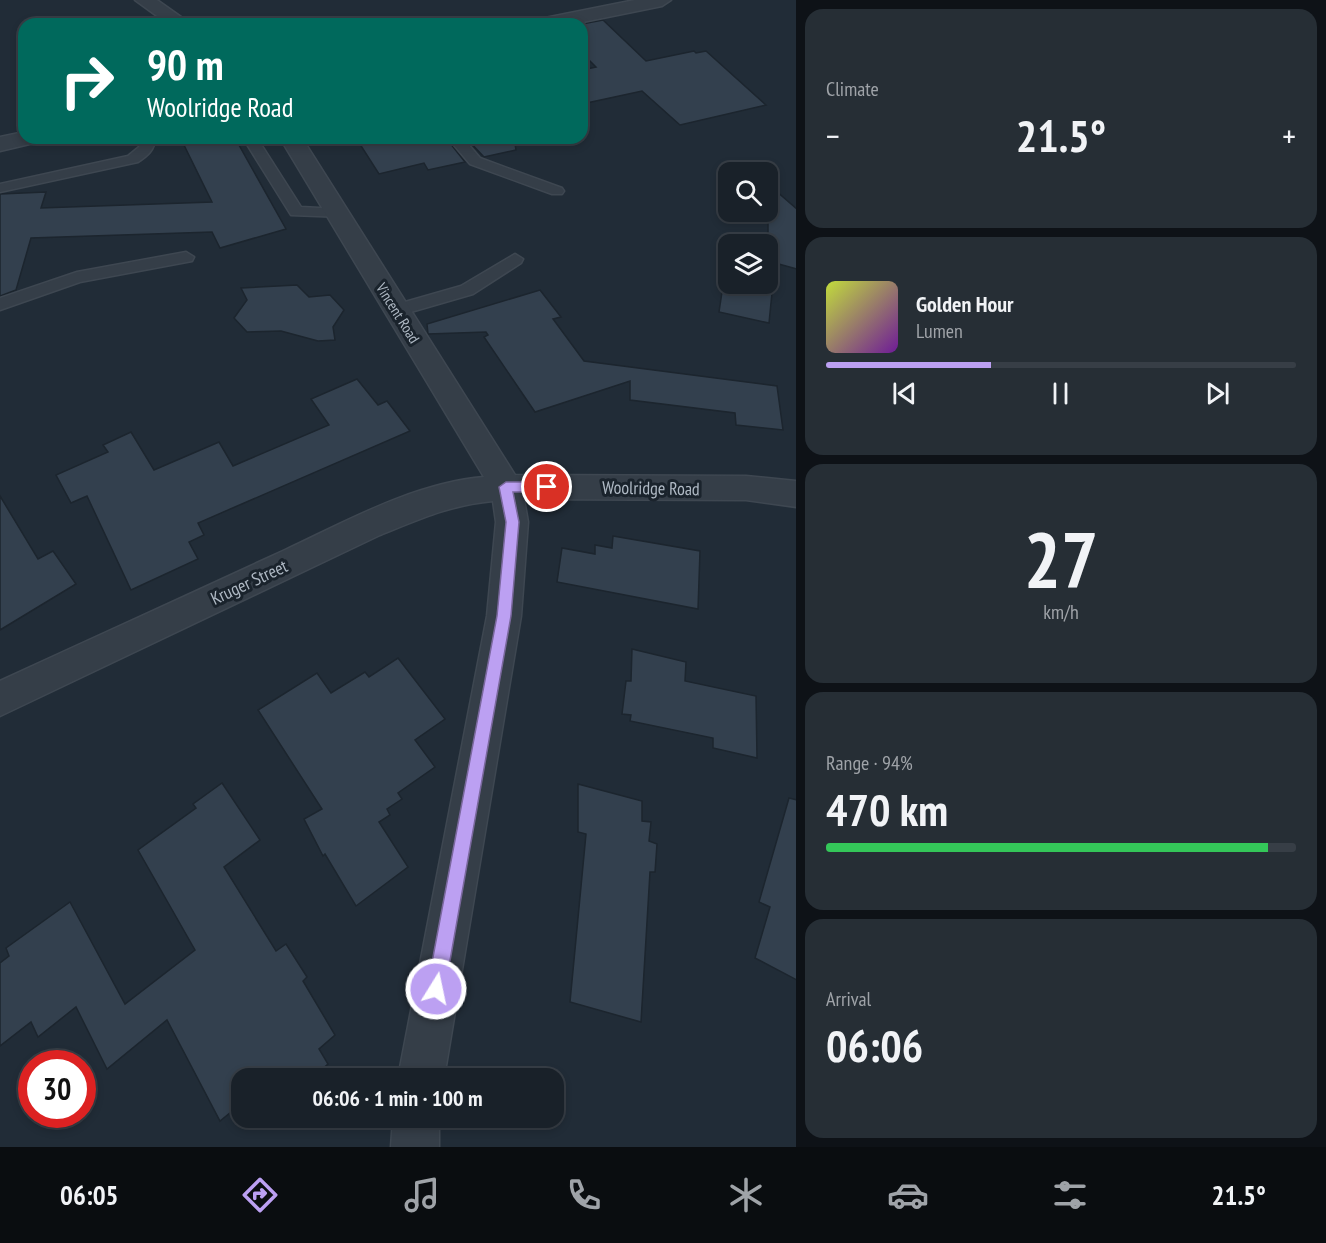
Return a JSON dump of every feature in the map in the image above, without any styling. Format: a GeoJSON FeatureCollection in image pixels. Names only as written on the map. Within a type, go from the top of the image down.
{"type":"FeatureCollection","features":[{"type":"Feature","properties":{"kind":"street"},"geometry":{"type":"LineString","coordinates":[[144,0],[172,18]]}},
{"type":"Feature","properties":{"kind":"street"},"geometry":{"type":"LineString","coordinates":[[574,18],[662,0]]}},
{"type":"Feature","properties":{"kind":"street"},"geometry":{"type":"LineString","coordinates":[[0,144],[18,140]]}},
{"type":"Feature","properties":{"kind":"street","name":"Vincent Road"},"geometry":{"type":"LineString","coordinates":[[295,144],[506,487]]}},
{"type":"Feature","properties":{"kind":"street"},"geometry":{"type":"LineString","coordinates":[[423,1068],[504,616],[512,522],[506,487]]}},
{"type":"Feature","properties":{"kind":"street","name":"Woolridge Road"},"geometry":{"type":"LineString","coordinates":[[506,487],[746,489],[796,494]]}},
{"type":"Feature","properties":{"kind":"street","name":"Kruger Street"},"geometry":{"type":"LineString","coordinates":[[0,699],[380,521],[433,499],[461,492],[506,487]]}},
{"type":"Feature","properties":{"kind":"street"},"geometry":{"type":"LineString","coordinates":[[415,1147],[416,1128]]}},
{"type":"Feature","properties":{"kind":"lane"},"geometry":{"type":"LineString","coordinates":[[0,188],[133,159],[144,152],[148,144]]}},
{"type":"Feature","properties":{"kind":"lane"},"geometry":{"type":"LineString","coordinates":[[254,144],[296,212],[338,214]]}},
{"type":"Feature","properties":{"kind":"lane"},"geometry":{"type":"LineString","coordinates":[[460,144],[475,160],[557,191]]}},
{"type":"Feature","properties":{"kind":"lane"},"geometry":{"type":"LineString","coordinates":[[0,304],[77,277],[186,257]]}},
{"type":"Feature","properties":{"kind":"lane"},"geometry":{"type":"LineString","coordinates":[[397,310],[467,290],[515,259]]}},
{"type":"Feature","properties":{"kind":"building"},"geometry":{"type":"Polygon","coordinates":[[[603,20],[646,61],[694,51],[696,53],[706,51],[766,105],[680,125],[642,91],[588,103],[588,69],[596,67],[588,59],[588,23],[603,20]]]}},
{"type":"Feature","properties":{"kind":"building"},"geometry":{"type":"Polygon","coordinates":[[[183,144],[238,144],[286,229],[220,248],[212,232],[31,238],[16,290],[0,296],[0,194],[46,192],[41,208],[212,202],[183,144]]]}},
{"type":"Feature","properties":{"kind":"building"},"geometry":{"type":"Polygon","coordinates":[[[360,144],[451,144],[465,162],[428,170],[424,163],[379,174],[360,144]]]}},
{"type":"Feature","properties":{"kind":"building"},"geometry":{"type":"Polygon","coordinates":[[[472,144],[515,144],[516,150],[484,157],[472,144]]]}},
{"type":"Feature","properties":{"kind":"building"},"geometry":{"type":"Polygon","coordinates":[[[778,193],[796,208],[796,269],[778,264],[778,234],[768,234],[768,222],[778,222],[778,193]]]}},
{"type":"Feature","properties":{"kind":"building"},"geometry":{"type":"Polygon","coordinates":[[[297,285],[309,297],[330,295],[344,310],[333,327],[335,340],[318,341],[281,331],[247,332],[234,318],[247,300],[241,288],[297,285]]]}},
{"type":"Feature","properties":{"kind":"building"},"geometry":{"type":"Polygon","coordinates":[[[540,290],[561,317],[553,319],[584,361],[777,386],[783,430],[736,425],[735,413],[630,400],[630,381],[535,412],[484,337],[488,335],[486,332],[428,334],[427,324],[540,290]]]}},
{"type":"Feature","properties":{"kind":"building"},"geometry":{"type":"Polygon","coordinates":[[[722,294],[772,294],[769,323],[719,312],[722,294]]]}},
{"type":"Feature","properties":{"kind":"building"},"geometry":{"type":"Polygon","coordinates":[[[357,379],[378,405],[387,401],[410,431],[198,523],[204,535],[189,542],[198,559],[131,590],[87,496],[71,503],[56,475],[108,452],[103,445],[131,432],[154,470],[219,442],[233,466],[329,425],[311,399],[357,379]]]}},
{"type":"Feature","properties":{"kind":"building"},"geometry":{"type":"Polygon","coordinates":[[[0,496],[38,559],[53,551],[76,584],[0,630],[0,496]]]}},
{"type":"Feature","properties":{"kind":"building"},"geometry":{"type":"Polygon","coordinates":[[[613,536],[700,551],[698,609],[557,582],[562,548],[595,554],[595,545],[612,548],[613,536]]]}},
{"type":"Feature","properties":{"kind":"building"},"geometry":{"type":"Polygon","coordinates":[[[632,649],[686,662],[685,681],[756,696],[757,758],[713,748],[713,738],[630,721],[631,715],[622,714],[626,681],[631,681],[632,649]]]}},
{"type":"Feature","properties":{"kind":"building"},"geometry":{"type":"Polygon","coordinates":[[[398,658],[445,719],[415,740],[435,767],[398,793],[402,799],[387,809],[390,815],[379,822],[408,867],[356,906],[325,854],[323,856],[304,819],[322,809],[258,710],[317,673],[331,693],[365,672],[369,677],[398,658]]]}},
{"type":"Feature","properties":{"kind":"building"},"geometry":{"type":"Polygon","coordinates":[[[222,783],[260,840],[224,867],[276,951],[286,944],[307,977],[303,981],[335,1035],[319,1049],[328,1064],[323,1068],[231,1068],[231,1112],[220,1121],[167,1020],[107,1069],[76,1007],[38,1037],[31,1022],[0,1046],[0,963],[9,956],[6,948],[70,902],[125,1004],[195,950],[138,850],[196,808],[193,804],[222,783]]]}},
{"type":"Feature","properties":{"kind":"building"},"geometry":{"type":"Polygon","coordinates":[[[578,784],[642,801],[642,821],[651,822],[649,841],[657,844],[655,872],[650,872],[641,1022],[570,1002],[586,834],[578,832],[578,784]]]}},
{"type":"Feature","properties":{"kind":"building"},"geometry":{"type":"Polygon","coordinates":[[[789,798],[796,800],[796,979],[755,958],[770,907],[759,902],[789,798]]]}},
{"type":"Feature","properties":{"kind":"route"},"geometry":{"type":"LineString","coordinates":[[436,989],[504,616],[512,522],[506,487],[547,487]]}}]}
